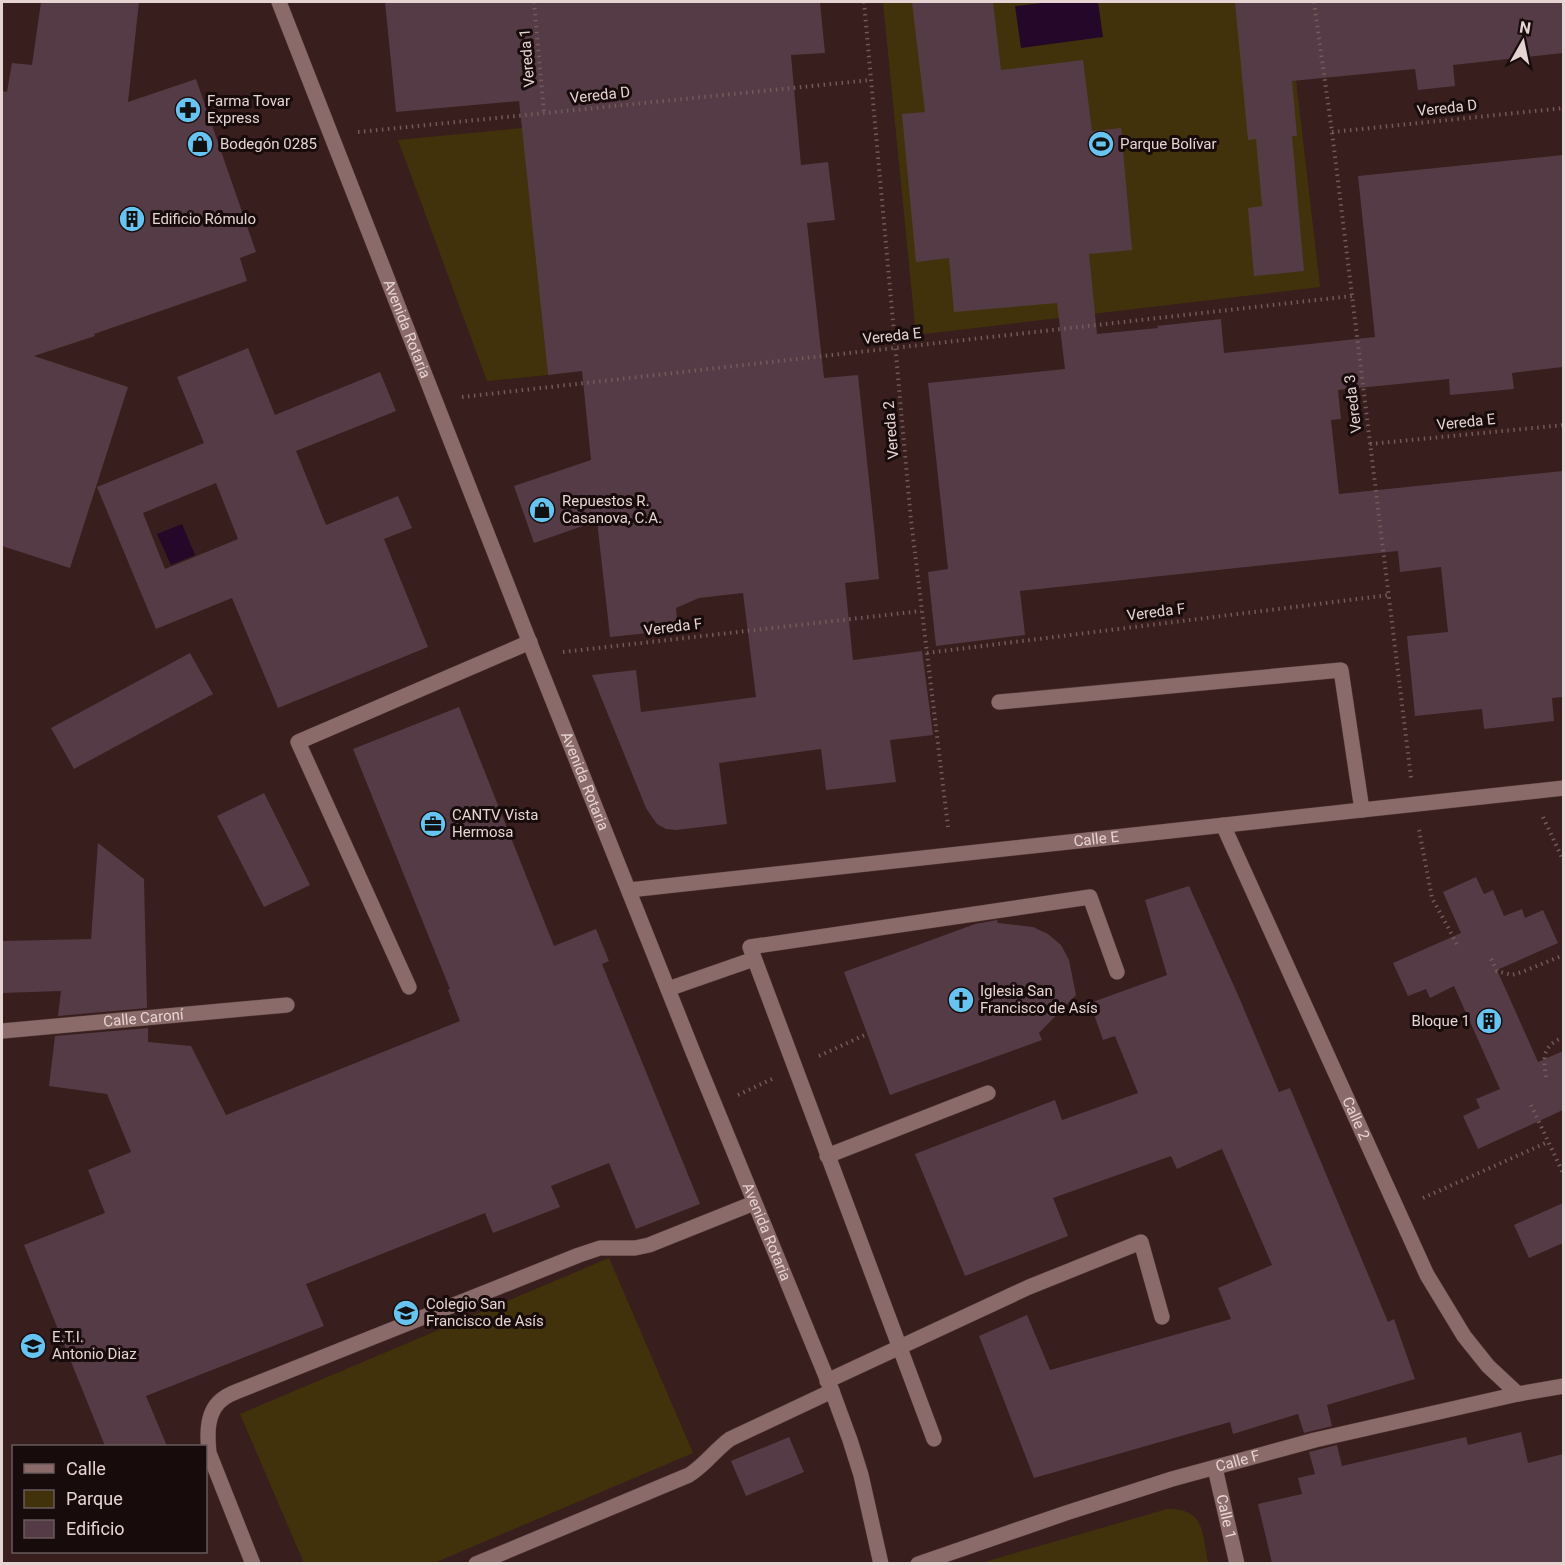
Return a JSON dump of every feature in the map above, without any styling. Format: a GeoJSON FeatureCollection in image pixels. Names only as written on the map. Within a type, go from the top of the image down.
{"type":"FeatureCollection","features":[{"type":"Feature","properties":{"kind":"street","name":"Avenida Rotaria"},"geometry":{"type":"LineString","coordinates":[[279,2],[628,890],[850,1440],[861,1475],[881,1563]]}},
{"type":"Feature","properties":{"kind":"street"},"geometry":{"type":"LineString","coordinates":[[409,987],[298,742],[533,649]]}},
{"type":"Feature","properties":{"kind":"street"},"geometry":{"type":"LineString","coordinates":[[999,702],[1341,670],[1362,810]]}},
{"type":"Feature","properties":{"kind":"street","name":"Calle E"},"geometry":{"type":"LineString","coordinates":[[628,890],[1563,788]]}},
{"type":"Feature","properties":{"kind":"street","name":"Calle 2"},"geometry":{"type":"LineString","coordinates":[[1222,825],[1427,1275],[1464,1336],[1488,1366],[1518,1394]]}},
{"type":"Feature","properties":{"kind":"street"},"geometry":{"type":"LineString","coordinates":[[934,1439],[750,947],[1090,897],[1117,972]]}},
{"type":"Feature","properties":{"kind":"street"},"geometry":{"type":"LineString","coordinates":[[668,988],[754,959]]}},
{"type":"Feature","properties":{"kind":"street","name":"Calle Caroní"},"geometry":{"type":"LineString","coordinates":[[2,1031],[287,1005]]}},
{"type":"Feature","properties":{"kind":"street"},"geometry":{"type":"LineString","coordinates":[[827,1156],[988,1093]]}},
{"type":"Feature","properties":{"kind":"street"},"geometry":{"type":"LineString","coordinates":[[253,1563],[209,1453],[207,1436],[209,1421],[214,1409],[222,1399],[249,1386],[579,1255],[600,1248],[635,1248],[649,1245],[754,1203]]}},
{"type":"Feature","properties":{"kind":"street"},"geometry":{"type":"LineString","coordinates":[[476,1563],[689,1475],[700,1468],[730,1439],[900,1348],[1029,1287],[1141,1242],[1162,1317]]}},
{"type":"Feature","properties":{"kind":"street","name":"Calle F"},"geometry":{"type":"LineString","coordinates":[[918,1563],[1172,1479],[1315,1440],[1563,1386]]}},
{"type":"Feature","properties":{"kind":"street","name":"Calle 1"},"geometry":{"type":"LineString","coordinates":[[1215,1468],[1237,1563]]}},
{"type":"Feature","properties":{"kind":"path","name":"Vereda 1"},"geometry":{"type":"LineString","coordinates":[[534,2],[544,113]]}},
{"type":"Feature","properties":{"kind":"path","name":"Vereda 2"},"geometry":{"type":"LineString","coordinates":[[864,2],[911,520],[951,855]]}},
{"type":"Feature","properties":{"kind":"path","name":"Vereda 3"},"geometry":{"type":"LineString","coordinates":[[1314,2],[1414,804],[1432,898],[1458,946]]}},
{"type":"Feature","properties":{"kind":"path","name":"Vereda D"},"geometry":{"type":"LineString","coordinates":[[331,134],[871,80]]}},
{"type":"Feature","properties":{"kind":"path","name":"Vereda D"},"geometry":{"type":"LineString","coordinates":[[1332,132],[1563,108]]}},
{"type":"Feature","properties":{"kind":"path","name":"Vereda E"},"geometry":{"type":"LineString","coordinates":[[435,400],[1352,296]]}},
{"type":"Feature","properties":{"kind":"path","name":"Vereda E"},"geometry":{"type":"LineString","coordinates":[[1370,444],[1563,424]]}},
{"type":"Feature","properties":{"kind":"path","name":"Vereda F"},"geometry":{"type":"LineString","coordinates":[[927,653],[1389,595]]}},
{"type":"Feature","properties":{"kind":"path","name":"Vereda F"},"geometry":{"type":"LineString","coordinates":[[533,649],[921,611]]}},
{"type":"Feature","properties":{"kind":"path"},"geometry":{"type":"LineString","coordinates":[[1532,792],[1563,862]]}},
{"type":"Feature","properties":{"kind":"path"},"geometry":{"type":"LineString","coordinates":[[1491,959],[1497,971],[1512,975],[1563,955]]}},
{"type":"Feature","properties":{"kind":"path"},"geometry":{"type":"LineString","coordinates":[[1546,1077],[1544,1057],[1546,1050],[1555,1040],[1563,1037]]}},
{"type":"Feature","properties":{"kind":"path"},"geometry":{"type":"LineString","coordinates":[[1531,1105],[1563,1175]]}},
{"type":"Feature","properties":{"kind":"path"},"geometry":{"type":"LineString","coordinates":[[1398,1209],[1548,1142]]}},
{"type":"Feature","properties":{"kind":"green space","name":"Parque Bolívar"},"geometry":{"type":"Polygon","coordinates":[[[883,2],[1287,2],[1320,287],[916,335],[883,2]]]}},
{"type":"Feature","properties":{"kind":"green space"},"geometry":{"type":"Polygon","coordinates":[[[522,128],[548,375],[487,381],[398,140],[522,128]]]}},
{"type":"Feature","properties":{"kind":"green space"},"geometry":{"type":"Polygon","coordinates":[[[609,1258],[693,1453],[434,1563],[304,1563],[240,1414],[609,1258]]]}},
{"type":"Feature","properties":{"kind":"green space"},"geometry":{"type":"Polygon","coordinates":[[[1167,1509],[1180,1510],[1196,1518],[1203,1533],[1208,1563],[981,1563],[1167,1509]]]}},
{"type":"Feature","properties":{"kind":"shaded area"},"geometry":{"type":"Polygon","coordinates":[[[1051,2],[1098,2],[1103,37],[1021,48],[1015,6],[1051,2]]]}},
{"type":"Feature","properties":{"kind":"shaded area"},"geometry":{"type":"Polygon","coordinates":[[[182,524],[195,555],[171,565],[157,534],[182,524]]]}},
{"type":"Feature","properties":{"kind":"building"},"geometry":{"type":"Polygon","coordinates":[[[41,2],[139,2],[128,102],[196,79],[256,252],[240,258],[247,281],[34,356],[128,387],[70,568],[2,546],[2,91],[7,92],[12,63],[32,65],[41,2]]]}},
{"type":"Feature","properties":{"kind":"building"},"geometry":{"type":"Polygon","coordinates":[[[385,2],[820,2],[825,53],[791,55],[801,165],[828,162],[835,220],[807,223],[824,378],[858,375],[875,537],[879,579],[845,583],[853,660],[922,651],[933,735],[890,740],[896,782],[826,790],[821,749],[719,763],[727,824],[676,830],[666,829],[657,824],[646,808],[592,675],[636,670],[641,712],[756,697],[743,593],[699,598],[676,608],[678,630],[610,637],[597,521],[534,543],[514,486],[591,460],[582,371],[548,375],[519,101],[396,112],[385,2]]]}},
{"type":"Feature","properties":{"kind":"building"},"geometry":{"type":"Polygon","coordinates":[[[912,2],[993,2],[1001,70],[1083,60],[1092,131],[1121,128],[1132,250],[1089,254],[1097,334],[1221,319],[1224,353],[1375,337],[1358,176],[1563,155],[1563,367],[1512,373],[1514,389],[1450,395],[1449,379],[1338,390],[1341,419],[1331,420],[1339,494],[1563,471],[1563,697],[1552,698],[1554,721],[1484,729],[1482,709],[1415,716],[1407,636],[1448,632],[1441,567],[1400,572],[1398,551],[1020,591],[1025,635],[936,646],[928,572],[948,569],[928,383],[1065,369],[1057,303],[954,312],[949,258],[916,262],[902,114],[925,112],[912,2]]]}},
{"type":"Feature","properties":{"kind":"building"},"geometry":{"type":"Polygon","coordinates":[[[1235,2],[1563,2],[1563,53],[1453,65],[1455,86],[1418,90],[1415,69],[1292,81],[1297,136],[1292,136],[1304,271],[1254,276],[1248,208],[1262,206],[1256,139],[1248,140],[1235,2]]]}},
{"type":"Feature","properties":{"kind":"building"},"geometry":{"type":"Polygon","coordinates":[[[248,348],[275,415],[380,372],[396,411],[296,451],[326,525],[398,496],[412,528],[384,539],[428,647],[278,708],[232,598],[156,629],[97,487],[204,443],[177,377],[248,348]],[[216,483],[143,513],[165,569],[238,539],[216,483]]]}},
{"type":"Feature","properties":{"kind":"building"},"geometry":{"type":"Polygon","coordinates":[[[190,653],[213,694],[74,769],[51,728],[190,653]]]}},
{"type":"Feature","properties":{"kind":"building"},"geometry":{"type":"Polygon","coordinates":[[[459,707],[554,946],[596,929],[609,961],[602,964],[700,1204],[636,1229],[609,1163],[551,1186],[560,1207],[493,1233],[485,1213],[306,1284],[324,1326],[146,1396],[167,1445],[105,1445],[24,1245],[105,1213],[88,1170],[131,1152],[107,1094],[49,1086],[55,1036],[148,1028],[148,1042],[191,1046],[226,1115],[460,1021],[448,990],[450,989],[353,749],[459,707]]]}},
{"type":"Feature","properties":{"kind":"building"},"geometry":{"type":"Polygon","coordinates":[[[264,793],[310,885],[264,907],[217,816],[264,793]]]}},
{"type":"Feature","properties":{"kind":"building"},"geometry":{"type":"Polygon","coordinates":[[[98,843],[144,879],[147,1008],[58,1016],[61,991],[2,993],[2,941],[91,939],[98,843]]]}},
{"type":"Feature","properties":{"kind":"building","name":"Bloque 1"},"geometry":{"type":"Polygon","coordinates":[[[1476,877],[1484,894],[1493,890],[1504,916],[1522,909],[1525,918],[1543,910],[1558,943],[1497,970],[1538,1062],[1563,1051],[1563,1110],[1478,1149],[1463,1116],[1480,1108],[1476,1099],[1500,1089],[1454,986],[1430,998],[1426,989],[1408,996],[1393,963],[1461,933],[1443,892],[1476,877]]]}},
{"type":"Feature","properties":{"kind":"building"},"geometry":{"type":"Polygon","coordinates":[[[1189,886],[1279,1092],[1290,1088],[1388,1322],[1394,1319],[1415,1379],[1327,1405],[1332,1426],[1304,1433],[1298,1414],[1233,1434],[1230,1422],[1034,1478],[979,1336],[1027,1315],[1050,1370],[1231,1319],[1218,1288],[1272,1265],[1222,1149],[1177,1169],[1171,1156],[1053,1198],[1068,1236],[965,1276],[915,1154],[1055,1100],[1062,1120],[1138,1093],[1115,1036],[1103,1040],[1090,1003],[1167,975],[1145,900],[1189,886]]]}},
{"type":"Feature","properties":{"kind":"building","name":"Iglesia San Francisco de Asís"},"geometry":{"type":"Polygon","coordinates":[[[997,920],[998,923],[1033,927],[1048,934],[1061,945],[1069,960],[1076,995],[1039,1033],[1042,1040],[890,1095],[844,972],[975,924],[997,920]]]}},
{"type":"Feature","properties":{"kind":"building"},"geometry":{"type":"Polygon","coordinates":[[[1563,1203],[1563,1243],[1529,1258],[1514,1225],[1563,1203]]]}},
{"type":"Feature","properties":{"kind":"building"},"geometry":{"type":"Polygon","coordinates":[[[1521,1432],[1528,1463],[1563,1454],[1563,1563],[1272,1563],[1258,1504],[1302,1494],[1298,1478],[1315,1474],[1309,1452],[1337,1445],[1342,1466],[1466,1437],[1468,1445],[1521,1432]]]}},
{"type":"Feature","properties":{"kind":"building"},"geometry":{"type":"Polygon","coordinates":[[[789,1437],[804,1472],[746,1496],[731,1461],[789,1437]]]}},
{"type":"Feature","properties":{"kind":"place","name":"Farma Tovar Express"},"geometry":{"type":"Point","coordinates":[188,110]}},
{"type":"Feature","properties":{"kind":"place","name":"Bodegón 0285"},"geometry":{"type":"Point","coordinates":[200,144]}},
{"type":"Feature","properties":{"kind":"place","name":"Parque Bolívar"},"geometry":{"type":"Point","coordinates":[1101,144]}},
{"type":"Feature","properties":{"kind":"place","name":"Edificio Rómulo"},"geometry":{"type":"Point","coordinates":[132,219]}},
{"type":"Feature","properties":{"kind":"place","name":"Repuestos R. Casanova, C.A."},"geometry":{"type":"Point","coordinates":[542,510]}},
{"type":"Feature","properties":{"kind":"place","name":"CANTV Vista Hermosa"},"geometry":{"type":"Point","coordinates":[433,824]}},
{"type":"Feature","properties":{"kind":"place","name":"Iglesia San Francisco de Asís"},"geometry":{"type":"Point","coordinates":[961,1000]}},
{"type":"Feature","properties":{"kind":"place","name":"Bloque 1"},"geometry":{"type":"Point","coordinates":[1489,1021]}},
{"type":"Feature","properties":{"kind":"place","name":"Colegio San Francisco de Asís"},"geometry":{"type":"Point","coordinates":[406,1313]}},
{"type":"Feature","properties":{"kind":"place","name":"E.T.I. Antonio Diaz"},"geometry":{"type":"Point","coordinates":[33,1346]}}]}
